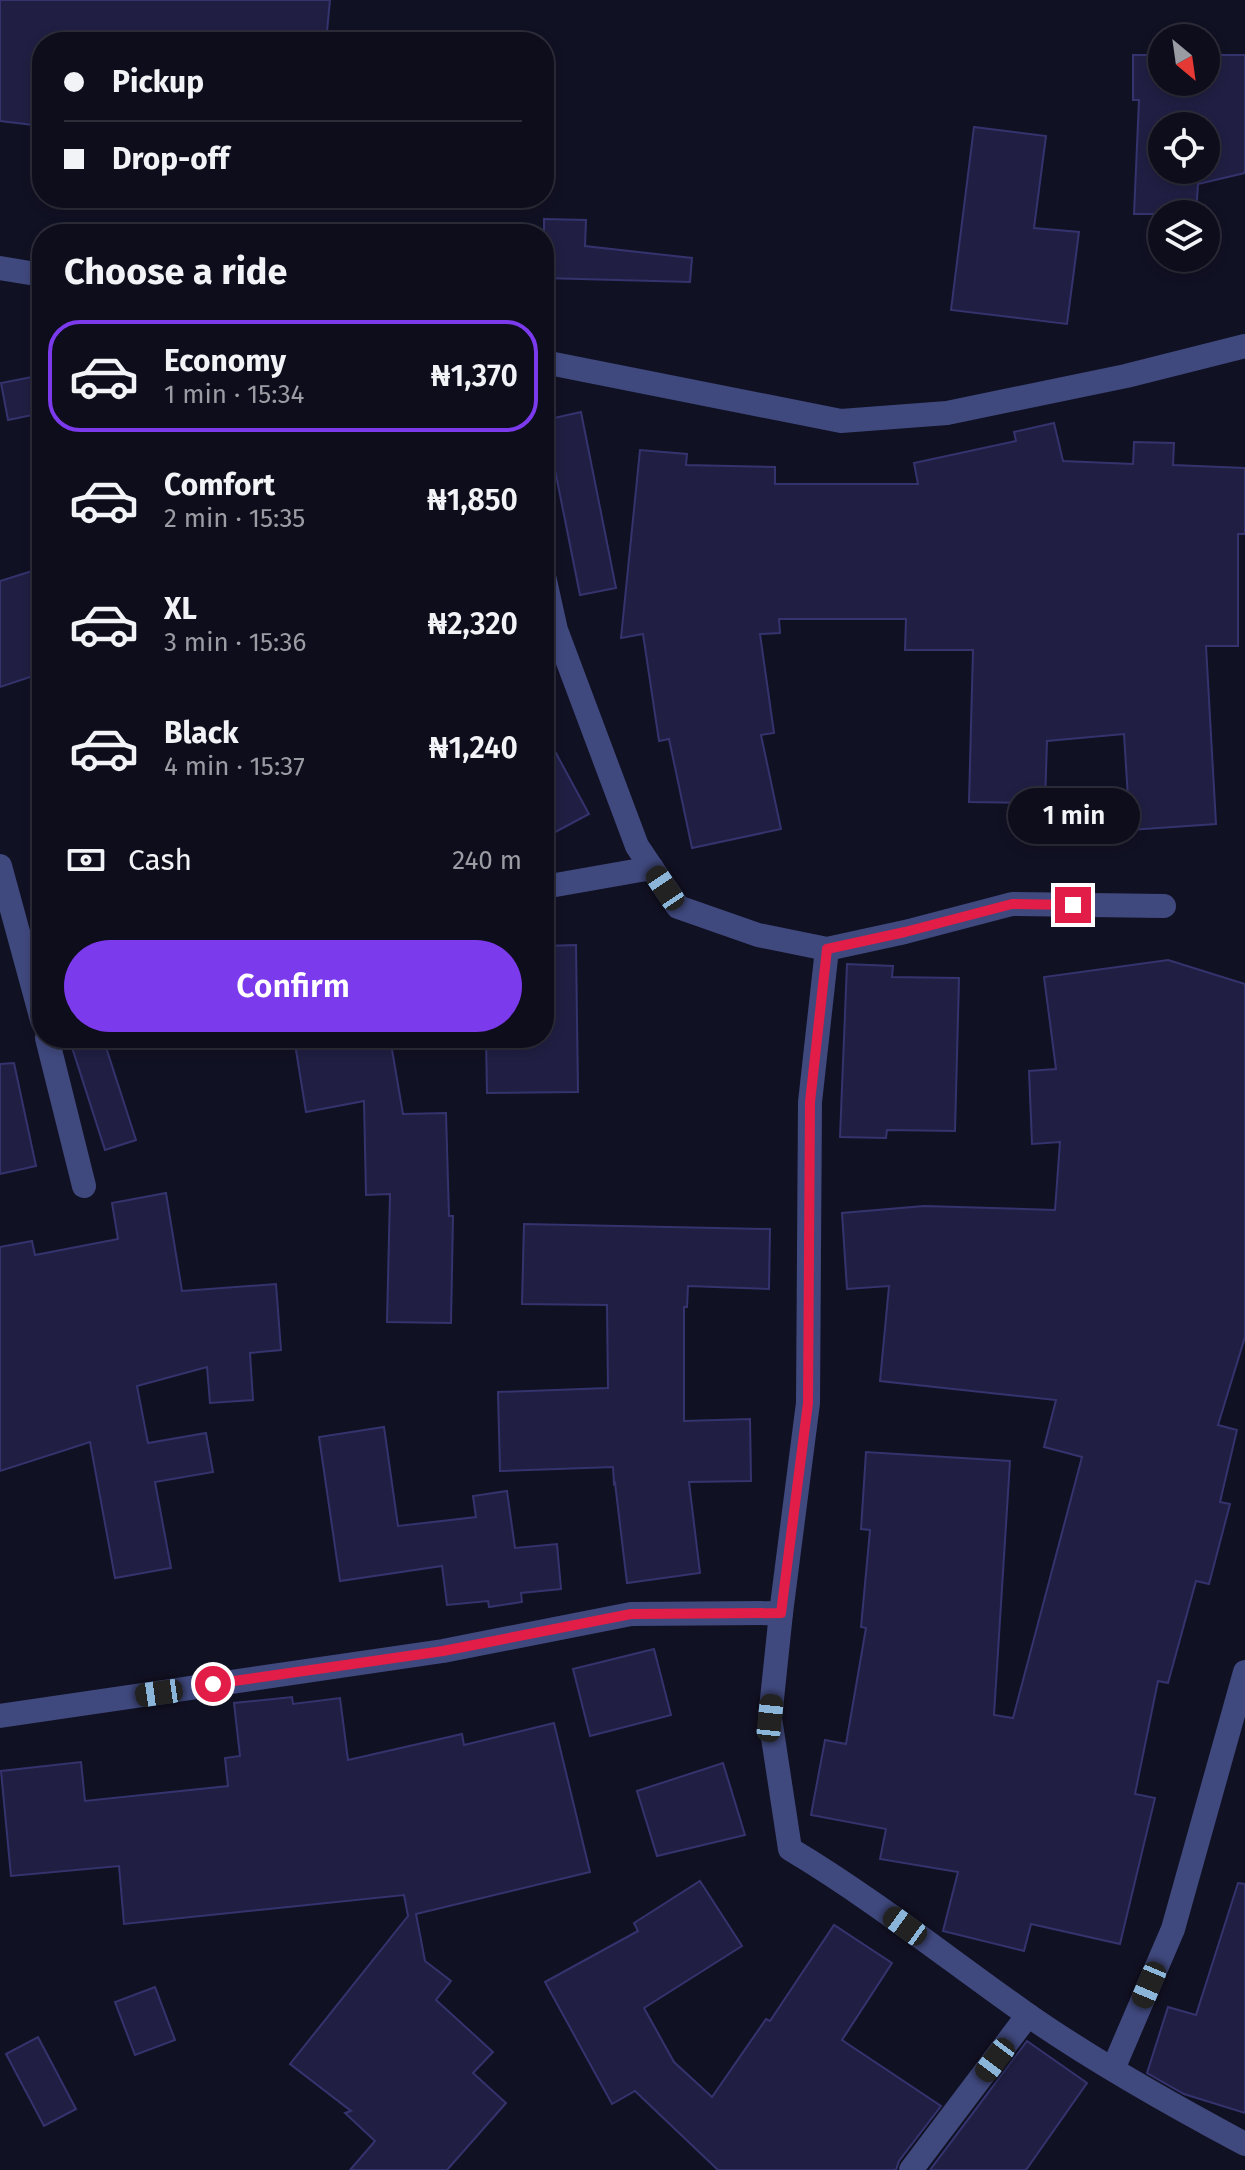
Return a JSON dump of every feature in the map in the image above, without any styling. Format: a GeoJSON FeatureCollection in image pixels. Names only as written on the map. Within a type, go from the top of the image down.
{"type":"FeatureCollection","features":[{"type":"Feature","properties":{"kind":"street"},"geometry":{"type":"LineString","coordinates":[[0,268],[32,273]]}},
{"type":"Feature","properties":{"kind":"street"},"geometry":{"type":"LineString","coordinates":[[554,364],[841,421],[947,413],[1126,376],[1245,346]]}},
{"type":"Feature","properties":{"kind":"street"},"geometry":{"type":"LineString","coordinates":[[554,621],[637,846],[678,907],[758,935],[827,949],[1012,904],[1164,906]]}},
{"type":"Feature","properties":{"kind":"street"},"geometry":{"type":"LineString","coordinates":[[0,866],[32,962]]}},
{"type":"Feature","properties":{"kind":"street"},"geometry":{"type":"LineString","coordinates":[[554,885],[652,868]]}},
{"type":"Feature","properties":{"kind":"street"},"geometry":{"type":"LineString","coordinates":[[827,949],[810,1102],[808,1403],[770,1718],[790,1849],[830,1873],[1028,2015],[1161,2100],[1245,2144]]}},
{"type":"Feature","properties":{"kind":"street"},"geometry":{"type":"LineString","coordinates":[[50,1048],[84,1186]]}},
{"type":"Feature","properties":{"kind":"street"},"geometry":{"type":"LineString","coordinates":[[0,1716],[443,1651],[631,1614],[781,1613]]}},
{"type":"Feature","properties":{"kind":"street"},"geometry":{"type":"LineString","coordinates":[[1113,2069],[1173,1929],[1245,1672]]}},
{"type":"Feature","properties":{"kind":"street"},"geometry":{"type":"LineString","coordinates":[[911,2170],[1028,2015]]}},
{"type":"Feature","properties":{"kind":"building"},"geometry":{"type":"Polygon","coordinates":[[[0,0],[330,0],[327,32],[32,32],[32,125],[0,121],[0,0]]]}},
{"type":"Feature","properties":{"kind":"building"},"geometry":{"type":"Polygon","coordinates":[[[1133,55],[1148,55],[1148,96],[1220,96],[1220,55],[1245,55],[1245,173],[1220,179],[1220,112],[1148,112],[1148,184],[1198,184],[1197,200],[1148,200],[1148,214],[1134,214],[1139,100],[1133,100],[1133,55]]]}},
{"type":"Feature","properties":{"kind":"building"},"geometry":{"type":"Polygon","coordinates":[[[974,127],[1046,136],[1034,228],[1079,232],[1067,324],[951,310],[974,127]]]}},
{"type":"Feature","properties":{"kind":"building"},"geometry":{"type":"Polygon","coordinates":[[[544,219],[586,220],[585,246],[692,258],[690,282],[554,278],[554,224],[544,224],[544,219]]]}},
{"type":"Feature","properties":{"kind":"building"},"geometry":{"type":"Polygon","coordinates":[[[32,377],[32,415],[8,420],[1,383],[32,377]]]}},
{"type":"Feature","properties":{"kind":"building"},"geometry":{"type":"Polygon","coordinates":[[[581,412],[616,588],[580,595],[554,465],[554,418],[581,412]]]}},
{"type":"Feature","properties":{"kind":"building"},"geometry":{"type":"Polygon","coordinates":[[[1054,423],[1063,461],[1133,464],[1134,442],[1174,443],[1173,465],[1245,468],[1245,534],[1238,534],[1238,646],[1206,646],[1216,824],[1130,830],[1124,734],[1047,741],[1045,803],[969,802],[973,650],[905,650],[906,619],[779,619],[780,633],[760,634],[774,733],[761,735],[781,829],[692,848],[669,739],[659,741],[643,634],[621,638],[640,450],[687,454],[686,465],[775,467],[775,484],[918,484],[914,463],[1016,441],[1014,432],[1054,423]]]}},
{"type":"Feature","properties":{"kind":"building"},"geometry":{"type":"Polygon","coordinates":[[[32,571],[32,676],[0,687],[0,581],[32,571]]]}},
{"type":"Feature","properties":{"kind":"building"},"geometry":{"type":"Polygon","coordinates":[[[554,749],[589,814],[554,833],[554,749]]]}},
{"type":"Feature","properties":{"kind":"building"},"geometry":{"type":"Polygon","coordinates":[[[576,945],[578,1092],[487,1093],[486,1048],[554,1048],[554,946],[576,945]]]}},
{"type":"Feature","properties":{"kind":"building"},"geometry":{"type":"Polygon","coordinates":[[[1168,960],[1245,984],[1245,1337],[1218,1425],[1237,1430],[1220,1502],[1230,1504],[1209,1584],[1196,1581],[1168,1683],[1158,1681],[1135,1794],[1155,1798],[1120,1944],[1031,1924],[1024,1951],[943,1931],[958,1872],[880,1859],[886,1829],[811,1815],[825,1740],[846,1744],[866,1628],[861,1627],[870,1530],[861,1529],[866,1452],[1010,1461],[994,1715],[1013,1718],[1082,1457],[1044,1447],[1056,1400],[880,1381],[889,1286],[847,1289],[842,1213],[924,1206],[1055,1210],[1060,1142],[1032,1144],[1029,1071],[1056,1069],[1044,977],[1168,960]]]}},
{"type":"Feature","properties":{"kind":"building"},"geometry":{"type":"Polygon","coordinates":[[[847,964],[893,966],[892,977],[959,978],[955,1131],[887,1130],[886,1138],[840,1137],[847,964]]]}},
{"type":"Feature","properties":{"kind":"building"},"geometry":{"type":"Polygon","coordinates":[[[72,1048],[106,1048],[136,1140],[105,1150],[72,1048]]]}},
{"type":"Feature","properties":{"kind":"building"},"geometry":{"type":"Polygon","coordinates":[[[296,1048],[392,1048],[403,1114],[446,1113],[449,1216],[453,1216],[451,1323],[387,1322],[390,1194],[366,1195],[364,1101],[306,1112],[296,1048]]]}},
{"type":"Feature","properties":{"kind":"building"},"geometry":{"type":"Polygon","coordinates":[[[14,1063],[36,1166],[0,1174],[0,1064],[14,1063]]]}},
{"type":"Feature","properties":{"kind":"building"},"geometry":{"type":"Polygon","coordinates":[[[166,1193],[182,1291],[276,1284],[281,1350],[250,1353],[253,1400],[210,1403],[207,1367],[137,1386],[148,1443],[206,1433],[213,1472],[155,1482],[171,1568],[115,1578],[90,1442],[0,1471],[0,1247],[32,1241],[35,1255],[118,1239],[112,1203],[166,1193]]]}},
{"type":"Feature","properties":{"kind":"building"},"geometry":{"type":"Polygon","coordinates":[[[524,1224],[770,1229],[769,1289],[688,1286],[687,1307],[684,1307],[684,1421],[750,1419],[751,1481],[689,1482],[700,1573],[627,1583],[613,1467],[500,1471],[498,1392],[608,1388],[607,1305],[522,1304],[524,1224]]]}},
{"type":"Feature","properties":{"kind":"building"},"geometry":{"type":"Polygon","coordinates":[[[384,1427],[398,1526],[476,1517],[473,1496],[507,1491],[515,1548],[557,1544],[561,1589],[521,1593],[522,1602],[489,1607],[488,1601],[447,1605],[442,1566],[340,1581],[319,1437],[384,1427]]]}},
{"type":"Feature","properties":{"kind":"building"},"geometry":{"type":"Polygon","coordinates":[[[654,1649],[671,1715],[590,1736],[573,1669],[654,1649]]]}},
{"type":"Feature","properties":{"kind":"building"},"geometry":{"type":"Polygon","coordinates":[[[292,1697],[293,1704],[340,1698],[348,1760],[462,1734],[464,1745],[554,1723],[590,1872],[416,1914],[425,1961],[451,1981],[436,2000],[493,2052],[473,2073],[506,2103],[447,2170],[350,2170],[375,2141],[345,2113],[351,2111],[290,2064],[408,1916],[404,1895],[124,1924],[119,1866],[11,1876],[1,1771],[81,1762],[85,1801],[228,1786],[225,1758],[240,1756],[234,1703],[292,1697]]]}},
{"type":"Feature","properties":{"kind":"building"},"geometry":{"type":"Polygon","coordinates":[[[723,1763],[745,1835],[657,1856],[637,1791],[723,1763]]]}},
{"type":"Feature","properties":{"kind":"building"},"geometry":{"type":"Polygon","coordinates":[[[700,1881],[742,1946],[644,2008],[674,2062],[712,2097],[766,2019],[770,2021],[834,1925],[892,1963],[842,2040],[941,2106],[899,2161],[896,2170],[718,2170],[635,2091],[612,2104],[545,1982],[638,1931],[634,1923],[700,1881]]]}},
{"type":"Feature","properties":{"kind":"building"},"geometry":{"type":"Polygon","coordinates":[[[1238,1883],[1245,1884],[1245,2113],[1184,2094],[1147,2073],[1168,2007],[1196,2015],[1238,1883]]]}},
{"type":"Feature","properties":{"kind":"building"},"geometry":{"type":"Polygon","coordinates":[[[155,1987],[175,2040],[135,2055],[115,2002],[155,1987]]]}},
{"type":"Feature","properties":{"kind":"building"},"geometry":{"type":"Polygon","coordinates":[[[38,2037],[76,2109],[44,2126],[6,2054],[38,2037]]]}},
{"type":"Feature","properties":{"kind":"building"},"geometry":{"type":"Polygon","coordinates":[[[1027,2041],[1087,2083],[1026,2170],[930,2170],[1027,2041]]]}},
{"type":"Feature","properties":{"kind":"route"},"geometry":{"type":"LineString","coordinates":[[213,1684],[443,1651],[631,1614],[781,1613],[808,1403],[810,1102],[827,949],[1012,904],[1073,905]]}}]}
